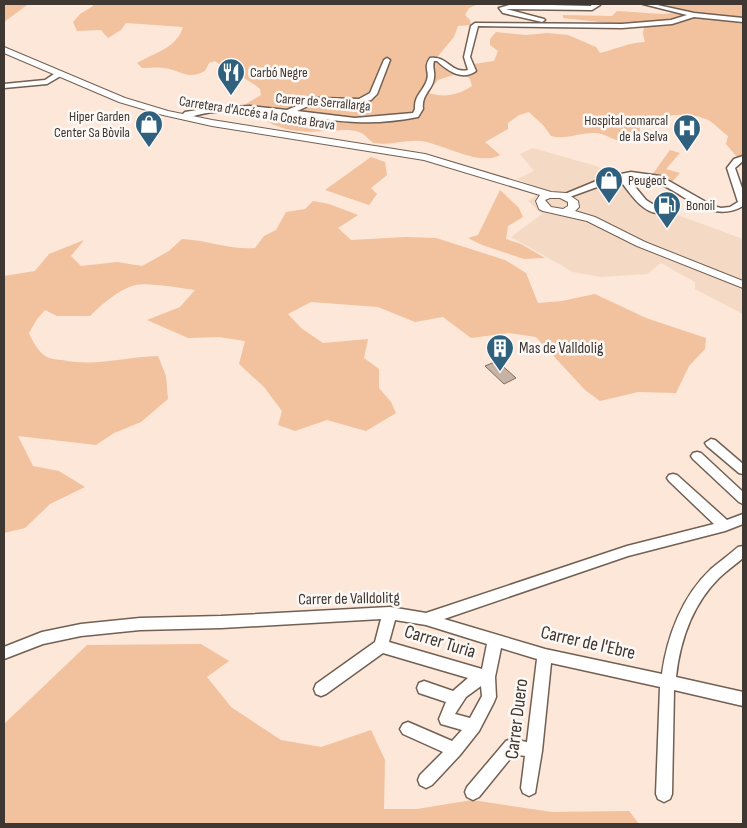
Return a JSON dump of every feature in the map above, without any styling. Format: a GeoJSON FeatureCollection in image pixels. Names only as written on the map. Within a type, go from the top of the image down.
{"type":"FeatureCollection","features":[{"type":"Feature","properties":{"kind":"main road","name":"Carretera d'Accés a la Costa Brava"},"geometry":{"type":"LineString","coordinates":[[4,50],[122,100],[184,118],[425,157],[475,170],[512,184],[571,202]]}},
{"type":"Feature","properties":{"kind":"main road","name":"Carretera d'Accés a la Costa Brava"},"geometry":{"type":"LineString","coordinates":[[512,184],[541,201],[542,206],[548,210],[556,212],[571,202]]}},
{"type":"Feature","properties":{"kind":"main road"},"geometry":{"type":"LineString","coordinates":[[541,201],[544,197],[551,195]]}},
{"type":"Feature","properties":{"kind":"main road"},"geometry":{"type":"LineString","coordinates":[[571,202],[590,219],[641,244],[743,285]]}},
{"type":"Feature","properties":{"kind":"street"},"geometry":{"type":"LineString","coordinates":[[590,25],[546,20],[505,12],[502,8],[512,6],[592,8],[598,5],[595,4]]}},
{"type":"Feature","properties":{"kind":"street"},"geometry":{"type":"LineString","coordinates":[[646,4],[694,15],[743,20]]}},
{"type":"Feature","properties":{"kind":"street","name":"Carrer de Serrallarga"},"geometry":{"type":"LineString","coordinates":[[184,118],[188,114],[222,108],[250,108],[355,120],[415,115],[419,109],[418,101],[431,79],[430,64],[432,59],[439,59],[445,65],[462,74],[472,72],[467,57],[474,26],[477,24],[520,23],[562,26],[622,26],[672,22],[694,15]]}},
{"type":"Feature","properties":{"kind":"street"},"geometry":{"type":"LineString","coordinates":[[288,112],[316,100],[360,101],[368,98],[373,94],[387,60]]}},
{"type":"Feature","properties":{"kind":"street"},"geometry":{"type":"LineString","coordinates":[[47,82],[60,74]]}},
{"type":"Feature","properties":{"kind":"street"},"geometry":{"type":"LineString","coordinates":[[4,86],[71,79]]}},
{"type":"Feature","properties":{"kind":"street"},"geometry":{"type":"LineString","coordinates":[[571,202],[613,177],[656,178],[669,183],[715,210],[731,210],[743,203],[731,168],[737,161],[743,158]]}},
{"type":"Feature","properties":{"kind":"street"},"geometry":{"type":"LineString","coordinates":[[626,178],[642,185],[645,180],[681,191]]}},
{"type":"Feature","properties":{"kind":"street"},"geometry":{"type":"LineString","coordinates":[[626,178],[643,202],[657,211]]}},
{"type":"Feature","properties":{"kind":"street"},"geometry":{"type":"LineString","coordinates":[[711,443],[743,470]]}},
{"type":"Feature","properties":{"kind":"street"},"geometry":{"type":"LineString","coordinates":[[697,456],[743,499]]}},
{"type":"Feature","properties":{"kind":"street"},"geometry":{"type":"LineString","coordinates":[[673,478],[725,526]]}},
{"type":"Feature","properties":{"kind":"street","name":"Carrer de Valldolitg"},"geometry":{"type":"LineString","coordinates":[[4,653],[42,638],[81,630],[140,624],[221,622],[390,613],[426,619],[627,550],[743,520]]}},
{"type":"Feature","properties":{"kind":"street"},"geometry":{"type":"LineString","coordinates":[[664,794],[666,681],[670,654],[681,624],[695,595],[714,572],[743,551]]}},
{"type":"Feature","properties":{"kind":"street"},"geometry":{"type":"LineString","coordinates":[[321,689],[381,646],[390,613]]}},
{"type":"Feature","properties":{"kind":"street","name":"Carrer de l'Ebre"},"geometry":{"type":"LineString","coordinates":[[426,619],[545,655],[743,698]]}},
{"type":"Feature","properties":{"kind":"street"},"geometry":{"type":"LineString","coordinates":[[426,780],[455,750],[474,726],[489,696],[488,677],[495,640]]}},
{"type":"Feature","properties":{"kind":"street","name":"Carrer Turia"},"geometry":{"type":"LineString","coordinates":[[381,646],[488,677]]}},
{"type":"Feature","properties":{"kind":"street","name":"Carrer Duero"},"geometry":{"type":"LineString","coordinates":[[529,788],[545,655]]}},
{"type":"Feature","properties":{"kind":"street"},"geometry":{"type":"LineString","coordinates":[[474,726],[446,719],[455,698],[477,679],[488,677]]}},
{"type":"Feature","properties":{"kind":"street"},"geometry":{"type":"LineString","coordinates":[[424,688],[455,698]]}},
{"type":"Feature","properties":{"kind":"street"},"geometry":{"type":"LineString","coordinates":[[408,729],[455,750]]}},
{"type":"Feature","properties":{"kind":"street"},"geometry":{"type":"LineString","coordinates":[[473,792],[511,746],[534,751]]}},
{"type":"Feature","properties":{"kind":"shaded area"},"geometry":{"type":"Polygon","coordinates":[[[4,4],[27,4],[27,5],[4,22],[4,4]]]}},
{"type":"Feature","properties":{"kind":"shaded area"},"geometry":{"type":"Polygon","coordinates":[[[93,4],[478,4],[469,8],[465,15],[470,20],[471,25],[458,26],[454,37],[438,56],[438,62],[443,67],[456,74],[438,80],[428,93],[446,95],[462,92],[472,86],[470,79],[467,77],[472,74],[474,64],[494,61],[498,51],[490,45],[490,39],[496,32],[526,35],[547,33],[568,35],[596,47],[600,53],[645,42],[644,27],[563,18],[563,15],[612,16],[617,11],[662,14],[675,13],[676,8],[663,4],[743,4],[743,164],[726,144],[728,136],[714,124],[702,118],[684,115],[666,116],[640,123],[638,137],[619,141],[593,133],[562,137],[551,136],[544,126],[529,112],[519,115],[508,123],[508,129],[485,142],[500,155],[492,158],[471,156],[421,141],[386,144],[374,143],[361,133],[350,130],[312,132],[281,128],[263,119],[246,104],[261,95],[260,89],[238,74],[232,67],[222,66],[215,61],[209,63],[205,71],[188,75],[169,69],[142,68],[137,63],[170,45],[176,40],[183,27],[126,23],[121,30],[108,38],[101,30],[77,31],[73,22],[93,4]]]}},
{"type":"Feature","properties":{"kind":"shaded area"},"geometry":{"type":"Polygon","coordinates":[[[533,148],[596,166],[612,174],[638,192],[653,206],[743,239],[743,314],[695,289],[695,282],[661,263],[647,274],[601,277],[573,272],[511,237],[542,214],[528,201],[543,190],[517,179],[534,171],[520,154],[533,148]]]}},
{"type":"Feature","properties":{"kind":"shaded area"},"geometry":{"type":"Polygon","coordinates":[[[670,150],[680,153],[666,169],[680,173],[671,183],[652,175],[670,150]]]}},
{"type":"Feature","properties":{"kind":"shaded area"},"geometry":{"type":"Polygon","coordinates":[[[371,157],[385,162],[387,175],[371,188],[377,194],[369,205],[325,190],[371,157]]]}},
{"type":"Feature","properties":{"kind":"shaded area"},"geometry":{"type":"Polygon","coordinates":[[[500,190],[519,208],[523,217],[508,226],[506,239],[521,244],[545,258],[524,259],[482,245],[468,238],[478,235],[500,190]]]}},
{"type":"Feature","properties":{"kind":"shaded area"},"geometry":{"type":"Polygon","coordinates":[[[313,201],[329,204],[358,215],[338,228],[351,240],[406,237],[436,238],[505,260],[526,273],[538,303],[562,301],[595,294],[646,318],[706,338],[705,349],[689,366],[676,393],[638,392],[600,401],[585,390],[536,337],[509,333],[471,338],[443,317],[415,322],[378,307],[311,302],[288,314],[301,328],[323,343],[368,339],[364,358],[379,369],[379,388],[391,402],[396,413],[366,431],[327,420],[295,431],[278,425],[282,411],[264,387],[239,364],[245,341],[219,337],[188,338],[147,320],[180,307],[195,290],[156,285],[135,285],[116,294],[90,316],[57,316],[45,310],[29,333],[41,352],[47,357],[54,359],[75,362],[99,362],[158,356],[166,376],[168,399],[141,422],[114,433],[96,445],[18,436],[33,466],[59,471],[85,487],[50,504],[25,528],[4,533],[4,276],[35,271],[49,254],[84,240],[71,256],[81,266],[117,262],[142,266],[169,251],[182,239],[236,248],[255,248],[264,236],[276,230],[286,212],[305,209],[313,201]]]}},
{"type":"Feature","properties":{"kind":"shaded area"},"geometry":{"type":"Polygon","coordinates":[[[201,644],[229,661],[207,677],[231,707],[281,740],[321,747],[371,730],[385,760],[384,809],[417,809],[472,800],[552,812],[629,811],[639,824],[4,824],[4,724],[87,645],[201,644]]]}},
{"type":"Feature","properties":{"kind":"building","name":"Mas de Valldolig"},"geometry":{"type":"Polygon","coordinates":[[[497,361],[516,378],[504,384],[485,366],[497,361]]]}},
{"type":"Feature","properties":{"kind":"place","name":"Carbó Negre"},"geometry":{"type":"Point","coordinates":[231,96]}},
{"type":"Feature","properties":{"kind":"place","name":"Hiper Garden Center Sa Bòvila"},"geometry":{"type":"Point","coordinates":[149,148]}},
{"type":"Feature","properties":{"kind":"place","name":"Hospital comarcal de la Selva"},"geometry":{"type":"Point","coordinates":[687,152]}},
{"type":"Feature","properties":{"kind":"place","name":"Peugeot"},"geometry":{"type":"Point","coordinates":[609,204]}},
{"type":"Feature","properties":{"kind":"place","name":"Bonoil"},"geometry":{"type":"Point","coordinates":[667,229]}},
{"type":"Feature","properties":{"kind":"place","name":"Mas de Valldolig"},"geometry":{"type":"Point","coordinates":[500,372]}}]}
